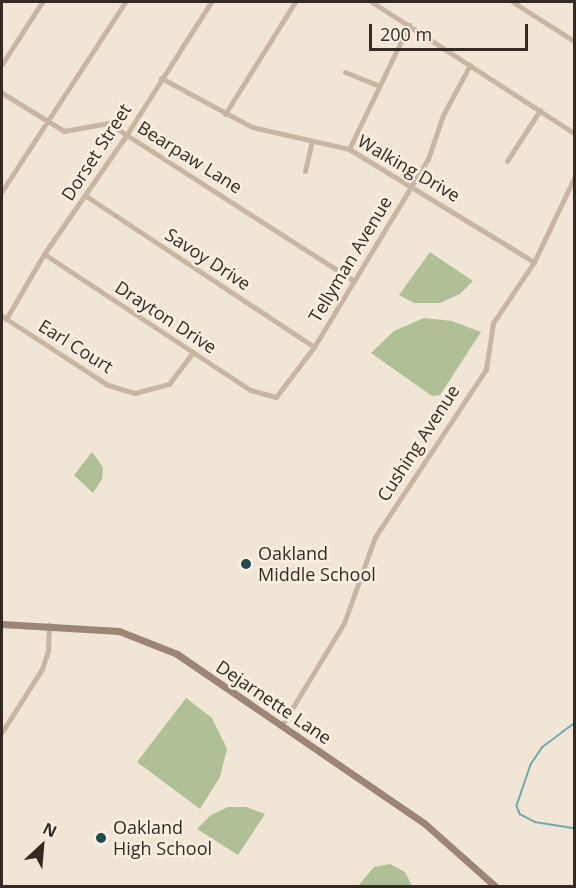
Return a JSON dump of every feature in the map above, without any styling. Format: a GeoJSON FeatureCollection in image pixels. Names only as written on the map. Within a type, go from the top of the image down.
{"type":"FeatureCollection","features":[{"type":"Feature","properties":{"kind":"main road","name":"Dejarnette Lane"},"geometry":{"type":"LineString","coordinates":[[2,624],[49,625],[119,632],[148,640],[177,654],[424,823],[495,886]]}},
{"type":"Feature","properties":{"kind":"street"},"geometry":{"type":"LineString","coordinates":[[2,64],[42,2]]}},
{"type":"Feature","properties":{"kind":"street"},"geometry":{"type":"LineString","coordinates":[[2,191],[125,2]]}},
{"type":"Feature","properties":{"kind":"street","name":"Dorset Street"},"geometry":{"type":"LineString","coordinates":[[4,318],[44,254],[127,134],[211,2]]}},
{"type":"Feature","properties":{"kind":"street"},"geometry":{"type":"LineString","coordinates":[[225,114],[295,2]]}},
{"type":"Feature","properties":{"kind":"street"},"geometry":{"type":"LineString","coordinates":[[372,2],[574,133]]}},
{"type":"Feature","properties":{"kind":"street"},"geometry":{"type":"LineString","coordinates":[[513,2],[574,41]]}},
{"type":"Feature","properties":{"kind":"street"},"geometry":{"type":"LineString","coordinates":[[349,149],[409,25]]}},
{"type":"Feature","properties":{"kind":"street","name":"Tellyman Avenue"},"geometry":{"type":"LineString","coordinates":[[276,397],[314,346],[428,159],[443,115],[470,65]]}},
{"type":"Feature","properties":{"kind":"street"},"geometry":{"type":"LineString","coordinates":[[345,72],[378,86]]}},
{"type":"Feature","properties":{"kind":"street","name":"Walking Drive"},"geometry":{"type":"LineString","coordinates":[[161,78],[252,127],[349,149],[534,262]]}},
{"type":"Feature","properties":{"kind":"street","name":"Bearpaw Lane"},"geometry":{"type":"LineString","coordinates":[[2,93],[64,131],[108,123],[354,280]]}},
{"type":"Feature","properties":{"kind":"street"},"geometry":{"type":"LineString","coordinates":[[507,162],[540,110]]}},
{"type":"Feature","properties":{"kind":"street"},"geometry":{"type":"LineString","coordinates":[[305,171],[312,141]]}},
{"type":"Feature","properties":{"kind":"street","name":"Cushing Avenue"},"geometry":{"type":"LineString","coordinates":[[282,725],[344,623],[375,537],[486,369],[493,322],[534,262],[574,178]]}},
{"type":"Feature","properties":{"kind":"street","name":"Savoy Drive"},"geometry":{"type":"LineString","coordinates":[[86,196],[314,346]]}},
{"type":"Feature","properties":{"kind":"street","name":"Drayton Drive"},"geometry":{"type":"LineString","coordinates":[[44,254],[250,390],[276,397]]}},
{"type":"Feature","properties":{"kind":"street","name":"Earl Court"},"geometry":{"type":"LineString","coordinates":[[4,318],[108,385],[135,393],[169,384],[193,352]]}},
{"type":"Feature","properties":{"kind":"street"},"geometry":{"type":"LineString","coordinates":[[2,732],[42,669],[48,651],[49,625]]}},
{"type":"Feature","properties":{"kind":"green space"},"geometry":{"type":"Polygon","coordinates":[[[430,252],[473,281],[460,294],[440,303],[414,303],[399,295],[430,252]]]}},
{"type":"Feature","properties":{"kind":"green space"},"geometry":{"type":"Polygon","coordinates":[[[424,318],[452,321],[481,332],[440,395],[432,396],[371,353],[394,331],[424,318]]]}},
{"type":"Feature","properties":{"kind":"green space"},"geometry":{"type":"Polygon","coordinates":[[[92,452],[103,467],[102,479],[93,493],[74,475],[92,452]]]}},
{"type":"Feature","properties":{"kind":"green space"},"geometry":{"type":"Polygon","coordinates":[[[186,698],[212,718],[227,749],[220,777],[200,809],[137,762],[186,698]]]}},
{"type":"Feature","properties":{"kind":"green space"},"geometry":{"type":"Polygon","coordinates":[[[228,807],[246,807],[265,814],[238,855],[197,829],[211,815],[228,807]]]}},
{"type":"Feature","properties":{"kind":"green space"},"geometry":{"type":"Polygon","coordinates":[[[390,864],[405,872],[412,886],[358,886],[374,867],[390,864]]]}},
{"type":"Feature","properties":{"kind":"waterway"},"geometry":{"type":"LineString","coordinates":[[574,724],[543,747],[531,765],[517,806],[520,814],[535,822],[574,828]]}},
{"type":"Feature","properties":{"kind":"place","name":"Oakland Middle School"},"geometry":{"type":"Point","coordinates":[246,564]}},
{"type":"Feature","properties":{"kind":"place","name":"Oakland High School"},"geometry":{"type":"Point","coordinates":[101,838]}}]}
